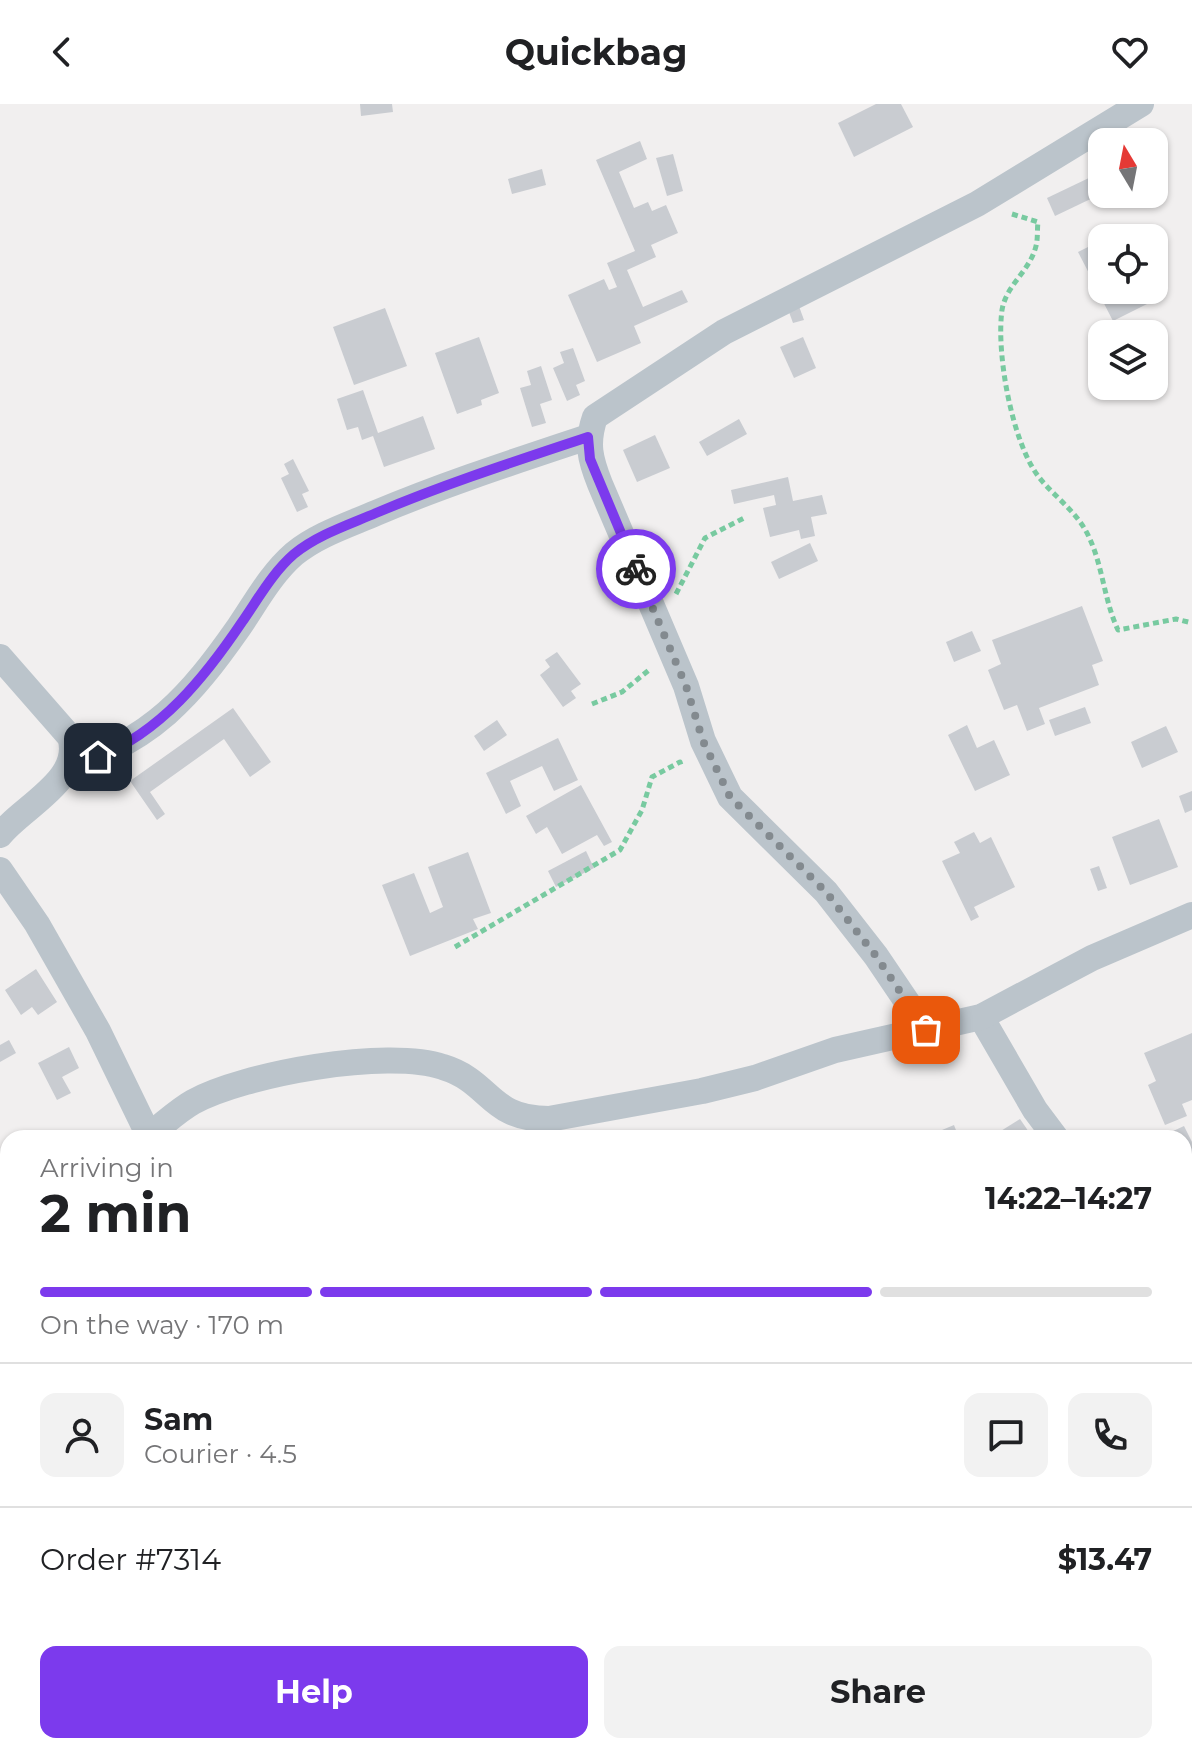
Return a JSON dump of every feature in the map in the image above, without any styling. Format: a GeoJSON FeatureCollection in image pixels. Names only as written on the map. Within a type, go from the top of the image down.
{"type":"FeatureCollection","features":[{"type":"Feature","properties":{"kind":"street"},"geometry":{"type":"LineString","coordinates":[[926,1030],[876,956],[826,892],[730,797],[703,741],[686,686],[590,459],[588,437],[595,417],[724,332],[977,204],[1141,104]]}},
{"type":"Feature","properties":{"kind":"street"},"geometry":{"type":"LineString","coordinates":[[0,835],[69,767],[121,748],[149,729],[202,679],[274,575],[305,547],[327,534],[433,489],[588,437]]}},
{"type":"Feature","properties":{"kind":"street"},"geometry":{"type":"LineString","coordinates":[[0,657],[70,737],[74,751],[69,767]]}},
{"type":"Feature","properties":{"kind":"street"},"geometry":{"type":"LineString","coordinates":[[0,870],[37,924],[90,1018],[146,1130]]}},
{"type":"Feature","properties":{"kind":"street"},"geometry":{"type":"LineString","coordinates":[[158,1130],[193,1102],[241,1083],[336,1065],[379,1061],[441,1066],[461,1074],[514,1116],[549,1119],[702,1091],[835,1050],[981,1017],[1092,958],[1192,915]]}},
{"type":"Feature","properties":{"kind":"street"},"geometry":{"type":"LineString","coordinates":[[981,1017],[1050,1130]]}},
{"type":"Feature","properties":{"kind":"path"},"geometry":{"type":"LineString","coordinates":[[977,204],[1038,222],[1036,246],[1008,290],[1002,312],[1010,408],[1019,441],[1039,477],[1064,500],[1088,535],[1101,570],[1107,606],[1118,630],[1176,619],[1192,623]]}},
{"type":"Feature","properties":{"kind":"path"},"geometry":{"type":"LineString","coordinates":[[455,947],[620,850],[642,810],[652,777],[680,762],[687,776]]}},
{"type":"Feature","properties":{"kind":"building"},"geometry":{"type":"Polygon","coordinates":[[[360,104],[392,104],[393,112],[361,116],[360,104]]]}},
{"type":"Feature","properties":{"kind":"building"},"geometry":{"type":"Polygon","coordinates":[[[876,104],[901,104],[913,127],[854,157],[838,123],[876,104]]]}},
{"type":"Feature","properties":{"kind":"building"},"geometry":{"type":"Polygon","coordinates":[[[640,141],[647,159],[619,172],[634,208],[648,202],[652,211],[666,205],[678,233],[651,245],[656,257],[627,270],[643,307],[682,290],[688,302],[634,326],[641,343],[597,362],[568,295],[604,279],[609,290],[617,287],[607,263],[635,251],[596,160],[640,141]]]}},
{"type":"Feature","properties":{"kind":"building"},"geometry":{"type":"Polygon","coordinates":[[[673,154],[683,191],[667,196],[656,158],[673,154]]]}},
{"type":"Feature","properties":{"kind":"building"},"geometry":{"type":"Polygon","coordinates":[[[542,169],[546,185],[512,194],[508,179],[542,169]]]}},
{"type":"Feature","properties":{"kind":"building"},"geometry":{"type":"Polygon","coordinates":[[[1088,178],[1088,200],[1055,216],[1047,198],[1088,178]]]}},
{"type":"Feature","properties":{"kind":"building"},"geometry":{"type":"Polygon","coordinates":[[[1088,247],[1088,271],[1078,252],[1088,247]]]}},
{"type":"Feature","properties":{"kind":"building"},"geometry":{"type":"Polygon","coordinates":[[[796,298],[804,320],[793,323],[785,301],[796,298]]]}},
{"type":"Feature","properties":{"kind":"building"},"geometry":{"type":"Polygon","coordinates":[[[1104,304],[1147,304],[1115,320],[1104,304]]]}},
{"type":"Feature","properties":{"kind":"building"},"geometry":{"type":"Polygon","coordinates":[[[385,308],[407,366],[354,385],[333,327],[385,308]]]}},
{"type":"Feature","properties":{"kind":"building"},"geometry":{"type":"Polygon","coordinates":[[[479,337],[499,393],[481,400],[482,405],[457,414],[435,353],[479,337]]]}},
{"type":"Feature","properties":{"kind":"building"},"geometry":{"type":"Polygon","coordinates":[[[803,337],[816,368],[794,378],[780,347],[803,337]]]}},
{"type":"Feature","properties":{"kind":"building"},"geometry":{"type":"Polygon","coordinates":[[[573,348],[585,381],[576,385],[580,395],[567,401],[553,368],[564,363],[560,352],[573,348]]]}},
{"type":"Feature","properties":{"kind":"building"},"geometry":{"type":"Polygon","coordinates":[[[541,366],[552,400],[540,404],[546,423],[532,427],[520,388],[531,385],[527,371],[541,366]]]}},
{"type":"Feature","properties":{"kind":"building"},"geometry":{"type":"Polygon","coordinates":[[[363,390],[378,433],[423,416],[435,449],[384,467],[373,436],[362,440],[358,427],[347,430],[337,399],[363,390]]]}},
{"type":"Feature","properties":{"kind":"building"},"geometry":{"type":"Polygon","coordinates":[[[739,419],[747,434],[707,456],[699,442],[739,419]]]}},
{"type":"Feature","properties":{"kind":"building"},"geometry":{"type":"Polygon","coordinates":[[[655,435],[670,468],[637,482],[623,450],[655,435]]]}},
{"type":"Feature","properties":{"kind":"building"},"geometry":{"type":"Polygon","coordinates":[[[293,459],[309,491],[302,494],[308,507],[297,512],[281,478],[289,474],[284,464],[293,459]]]}},
{"type":"Feature","properties":{"kind":"building"},"geometry":{"type":"Polygon","coordinates":[[[788,477],[793,501],[822,495],[827,514],[811,517],[815,536],[801,539],[799,530],[770,537],[763,508],[776,505],[774,495],[734,504],[731,490],[788,477]]]}},
{"type":"Feature","properties":{"kind":"building"},"geometry":{"type":"Polygon","coordinates":[[[810,543],[818,561],[779,579],[771,562],[810,543]]]}},
{"type":"Feature","properties":{"kind":"building"},"geometry":{"type":"Polygon","coordinates":[[[1082,606],[1103,661],[1092,665],[1099,685],[1039,708],[1045,724],[1027,731],[1017,705],[1004,710],[988,670],[1001,664],[992,640],[1082,606]]]}},
{"type":"Feature","properties":{"kind":"building"},"geometry":{"type":"Polygon","coordinates":[[[972,631],[981,651],[954,662],[946,642],[972,631]]]}},
{"type":"Feature","properties":{"kind":"building"},"geometry":{"type":"Polygon","coordinates":[[[557,652],[581,684],[571,691],[576,698],[563,707],[540,675],[550,667],[545,660],[557,652]]]}},
{"type":"Feature","properties":{"kind":"building"},"geometry":{"type":"Polygon","coordinates":[[[1085,707],[1091,723],[1055,736],[1049,720],[1085,707]]]}},
{"type":"Feature","properties":{"kind":"building"},"geometry":{"type":"Polygon","coordinates":[[[233,708],[271,762],[250,777],[224,739],[150,792],[165,814],[157,820],[130,781],[233,708]]]}},
{"type":"Feature","properties":{"kind":"building"},"geometry":{"type":"Polygon","coordinates":[[[497,720],[507,735],[484,751],[474,736],[497,720]]]}},
{"type":"Feature","properties":{"kind":"building"},"geometry":{"type":"Polygon","coordinates":[[[967,725],[977,748],[994,740],[1010,775],[975,791],[948,735],[967,725]]]}},
{"type":"Feature","properties":{"kind":"building"},"geometry":{"type":"Polygon","coordinates":[[[1166,726],[1178,752],[1142,768],[1131,742],[1166,726]]]}},
{"type":"Feature","properties":{"kind":"building"},"geometry":{"type":"Polygon","coordinates":[[[558,738],[578,780],[554,791],[542,766],[510,781],[521,806],[506,814],[486,773],[558,738]]]}},
{"type":"Feature","properties":{"kind":"building"},"geometry":{"type":"Polygon","coordinates":[[[581,785],[612,842],[604,846],[597,835],[562,854],[547,827],[536,834],[526,816],[581,785]]]}},
{"type":"Feature","properties":{"kind":"building"},"geometry":{"type":"Polygon","coordinates":[[[1192,791],[1192,810],[1185,813],[1179,796],[1192,791]]]}},
{"type":"Feature","properties":{"kind":"building"},"geometry":{"type":"Polygon","coordinates":[[[1159,819],[1178,867],[1130,885],[1112,837],[1159,819]]]}},
{"type":"Feature","properties":{"kind":"building"},"geometry":{"type":"Polygon","coordinates":[[[974,832],[980,843],[991,837],[1015,887],[974,907],[979,917],[971,921],[942,861],[960,853],[954,842],[974,832]]]}},
{"type":"Feature","properties":{"kind":"building"},"geometry":{"type":"Polygon","coordinates":[[[586,851],[594,868],[556,887],[548,871],[586,851]]]}},
{"type":"Feature","properties":{"kind":"building"},"geometry":{"type":"Polygon","coordinates":[[[468,852],[491,913],[473,919],[478,929],[410,956],[382,885],[414,873],[430,913],[443,907],[428,867],[468,852]]]}},
{"type":"Feature","properties":{"kind":"building"},"geometry":{"type":"Polygon","coordinates":[[[1099,866],[1107,888],[1098,891],[1090,869],[1099,866]]]}},
{"type":"Feature","properties":{"kind":"building"},"geometry":{"type":"Polygon","coordinates":[[[36,969],[57,1002],[38,1015],[32,1007],[21,1015],[5,990],[36,969]]]}},
{"type":"Feature","properties":{"kind":"building"},"geometry":{"type":"Polygon","coordinates":[[[1192,1033],[1192,1100],[1182,1104],[1187,1116],[1165,1125],[1148,1085],[1156,1081],[1144,1053],[1192,1033]]]}},
{"type":"Feature","properties":{"kind":"building"},"geometry":{"type":"Polygon","coordinates":[[[9,1040],[16,1053],[0,1062],[0,1045],[9,1040]]]}},
{"type":"Feature","properties":{"kind":"building"},"geometry":{"type":"Polygon","coordinates":[[[69,1047],[79,1068],[62,1077],[71,1093],[57,1100],[38,1063],[69,1047]]]}},
{"type":"Feature","properties":{"kind":"building"},"geometry":{"type":"Polygon","coordinates":[[[1020,1119],[1028,1130],[1002,1130],[1020,1119]]]}},
{"type":"Feature","properties":{"kind":"way so far"},"geometry":{"type":"LineString","coordinates":[[636,569],[686,686],[703,741],[730,797],[826,892],[876,956],[926,1030]]}},
{"type":"Feature","properties":{"kind":"route"},"geometry":{"type":"LineString","coordinates":[[98,757],[121,748],[149,729],[202,679],[274,575],[295,554],[327,534],[433,489],[588,437],[590,459],[636,569]]}}]}
